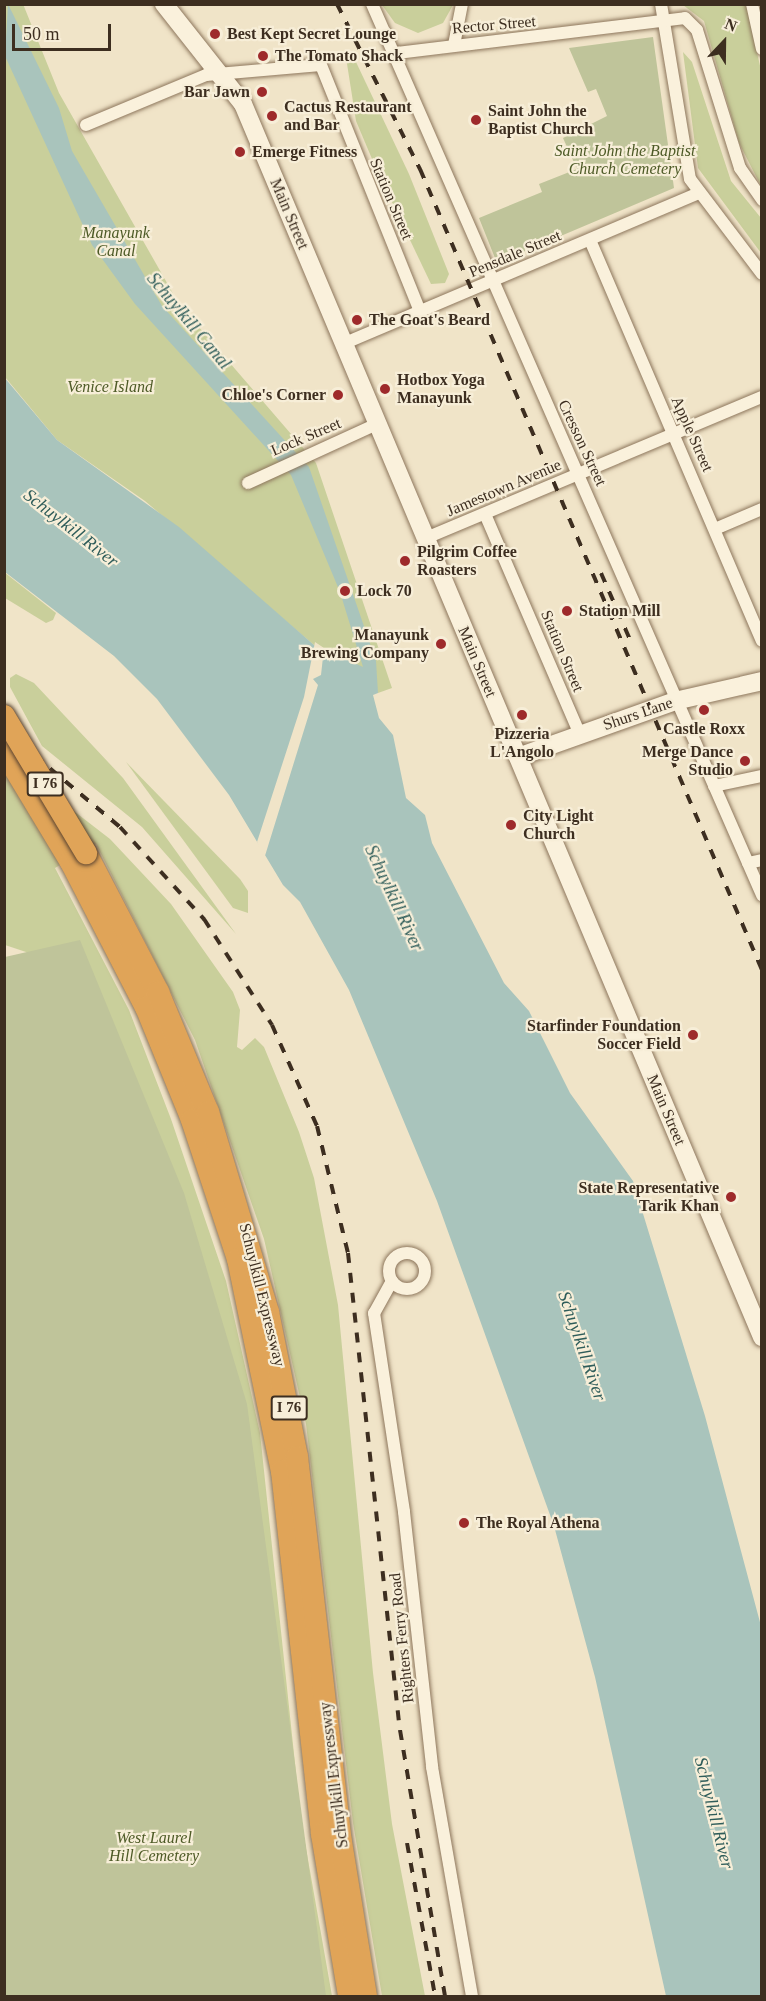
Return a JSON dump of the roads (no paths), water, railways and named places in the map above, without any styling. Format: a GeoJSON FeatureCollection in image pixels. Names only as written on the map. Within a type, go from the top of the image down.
{"type":"FeatureCollection","features":[{"type":"Feature","properties":{"kind":"highway","name":"Schuylkill Expressway"},"geometry":{"type":"LineString","coordinates":[[4,716],[79,858],[158,992],[204,1102],[268,1312],[297,1456],[341,1842],[366,1996]]}},
{"type":"Feature","properties":{"kind":"highway","name":"Schuylkill Expressway"},"geometry":{"type":"LineString","coordinates":[[4,751],[79,858],[179,1087],[215,1187],[255,1329],[282,1471],[322,1834],[349,1996]]}},
{"type":"Feature","properties":{"kind":"street","name":"Cresson Street"},"geometry":{"type":"LineString","coordinates":[[372,4],[397,53],[492,282],[762,895]]}},
{"type":"Feature","properties":{"kind":"street"},"geometry":{"type":"LineString","coordinates":[[454,45],[462,4]]}},
{"type":"Feature","properties":{"kind":"street"},"geometry":{"type":"LineString","coordinates":[[661,4],[688,175],[699,193],[762,274]]}},
{"type":"Feature","properties":{"kind":"street"},"geometry":{"type":"LineString","coordinates":[[752,4],[762,49]]}},
{"type":"Feature","properties":{"kind":"street","name":"Main Street"},"geometry":{"type":"LineString","coordinates":[[170,7],[241,100],[762,1337]]}},
{"type":"Feature","properties":{"kind":"street","name":"Rector Street"},"geometry":{"type":"LineString","coordinates":[[397,53],[685,18],[693,24],[740,168],[762,200]]}},
{"type":"Feature","properties":{"kind":"street","name":"Station Street"},"geometry":{"type":"LineString","coordinates":[[224,75],[321,65],[420,311]]}},
{"type":"Feature","properties":{"kind":"street"},"geometry":{"type":"LineString","coordinates":[[86,125],[200,77],[224,75]]}},
{"type":"Feature","properties":{"kind":"street","name":"Pensdale Street"},"geometry":{"type":"LineString","coordinates":[[343,344],[699,193]]}},
{"type":"Feature","properties":{"kind":"street","name":"Apple Street"},"geometry":{"type":"LineString","coordinates":[[590,240],[762,642]]}},
{"type":"Feature","properties":{"kind":"street","name":"Jamestown Avenue"},"geometry":{"type":"LineString","coordinates":[[426,538],[762,398]]}},
{"type":"Feature","properties":{"kind":"street","name":"Lock Street"},"geometry":{"type":"LineString","coordinates":[[248,483],[377,424]]}},
{"type":"Feature","properties":{"kind":"street"},"geometry":{"type":"LineString","coordinates":[[715,529],[762,509]]}},
{"type":"Feature","properties":{"kind":"street","name":"Station Street"},"geometry":{"type":"LineString","coordinates":[[484,514],[580,735]]}},
{"type":"Feature","properties":{"kind":"street","name":"Shurs Lane"},"geometry":{"type":"LineString","coordinates":[[518,757],[675,701],[762,681]]}},
{"type":"Feature","properties":{"kind":"street"},"geometry":{"type":"LineString","coordinates":[[714,786],[762,776]]}},
{"type":"Feature","properties":{"kind":"street"},"geometry":{"type":"LineString","coordinates":[[748,863],[762,860]]}},
{"type":"Feature","properties":{"kind":"street","name":"Righters Ferry Road"},"geometry":{"type":"LineString","coordinates":[[392,1281],[374,1313],[404,1512],[434,1777],[472,1996]]}},
{"type":"Feature","properties":{"kind":"water","name":"Schuylkill River"},"geometry":{"type":"Polygon","coordinates":[[[8,4],[59,108],[72,151],[162,306],[309,467],[376,661],[378,693],[373,695],[379,718],[393,735],[406,798],[425,815],[432,843],[504,983],[529,1011],[570,1093],[633,1181],[705,1416],[761,1626],[761,1996],[666,1996],[595,1677],[554,1526],[437,1201],[349,990],[300,902],[283,885],[229,795],[157,699],[114,656],[5,572],[4,377],[57,440],[179,527],[314,645],[363,667],[340,592],[291,475],[135,304],[92,245],[5,56],[8,4]]]}},
{"type":"Feature","properties":{"kind":"railway"},"geometry":{"type":"LineString","coordinates":[[337,4],[420,169],[762,970]]}},
{"type":"Feature","properties":{"kind":"railway"},"geometry":{"type":"LineString","coordinates":[[601,573],[631,642]]}},
{"type":"Feature","properties":{"kind":"railway"},"geometry":{"type":"LineString","coordinates":[[4,730],[120,827],[204,919],[272,1025],[317,1126],[348,1253],[400,1730],[445,1996]]}},
{"type":"Feature","properties":{"kind":"railway"},"geometry":{"type":"LineString","coordinates":[[407,1843],[435,1996]]}},
{"type":"Feature","properties":{"kind":"place","name":"Best Kept Secret Lounge"},"geometry":{"type":"Point","coordinates":[215,34]}},
{"type":"Feature","properties":{"kind":"place","name":"The Tomato Shack"},"geometry":{"type":"Point","coordinates":[263,56]}},
{"type":"Feature","properties":{"kind":"place","name":"Bar Jawn"},"geometry":{"type":"Point","coordinates":[262,92]}},
{"type":"Feature","properties":{"kind":"place","name":"Cactus Restaurant and Bar"},"geometry":{"type":"Point","coordinates":[272,116]}},
{"type":"Feature","properties":{"kind":"place","name":"Saint John the Baptist Church"},"geometry":{"type":"Point","coordinates":[476,120]}},
{"type":"Feature","properties":{"kind":"place","name":"Emerge Fitness"},"geometry":{"type":"Point","coordinates":[240,152]}},
{"type":"Feature","properties":{"kind":"place","name":"The Goat's Beard"},"geometry":{"type":"Point","coordinates":[357,320]}},
{"type":"Feature","properties":{"kind":"place","name":"Hotbox Yoga Manayunk"},"geometry":{"type":"Point","coordinates":[385,389]}},
{"type":"Feature","properties":{"kind":"place","name":"Chloe's Corner"},"geometry":{"type":"Point","coordinates":[338,395]}},
{"type":"Feature","properties":{"kind":"place","name":"Pilgrim Coffee Roasters"},"geometry":{"type":"Point","coordinates":[405,561]}},
{"type":"Feature","properties":{"kind":"place","name":"Lock 70"},"geometry":{"type":"Point","coordinates":[345,591]}},
{"type":"Feature","properties":{"kind":"place","name":"Station Mill"},"geometry":{"type":"Point","coordinates":[567,611]}},
{"type":"Feature","properties":{"kind":"place","name":"Manayunk Brewing Company"},"geometry":{"type":"Point","coordinates":[441,644]}},
{"type":"Feature","properties":{"kind":"place","name":"Castle Roxx"},"geometry":{"type":"Point","coordinates":[704,710]}},
{"type":"Feature","properties":{"kind":"place","name":"Pizzeria L'Angolo"},"geometry":{"type":"Point","coordinates":[522,715]}},
{"type":"Feature","properties":{"kind":"place","name":"Merge Dance Studio"},"geometry":{"type":"Point","coordinates":[745,761]}},
{"type":"Feature","properties":{"kind":"place","name":"City Light Church"},"geometry":{"type":"Point","coordinates":[511,825]}},
{"type":"Feature","properties":{"kind":"place","name":"Starfinder Foundation Soccer Field"},"geometry":{"type":"Point","coordinates":[693,1035]}},
{"type":"Feature","properties":{"kind":"place","name":"State Representative Tarik Khan"},"geometry":{"type":"Point","coordinates":[731,1197]}},
{"type":"Feature","properties":{"kind":"place","name":"The Royal Athena"},"geometry":{"type":"Point","coordinates":[464,1523]}},
{"type":"Feature","properties":{"kind":"park label","name":"Saint John the Baptist Church Cemetery"},"geometry":{"type":"Point","coordinates":[625,160]}},
{"type":"Feature","properties":{"kind":"park label","name":"Manayunk Canal"},"geometry":{"type":"Point","coordinates":[116,242]}},
{"type":"Feature","properties":{"kind":"park label","name":"Venice Island"},"geometry":{"type":"Point","coordinates":[110,387]}},
{"type":"Feature","properties":{"kind":"park label","name":"West Laurel Hill Cemetery"},"geometry":{"type":"Point","coordinates":[154,1847]}},
{"type":"Feature","properties":{"kind":"water label","name":"Schuylkill Canal"},"geometry":{"type":"Point","coordinates":[189,321]}}]}
